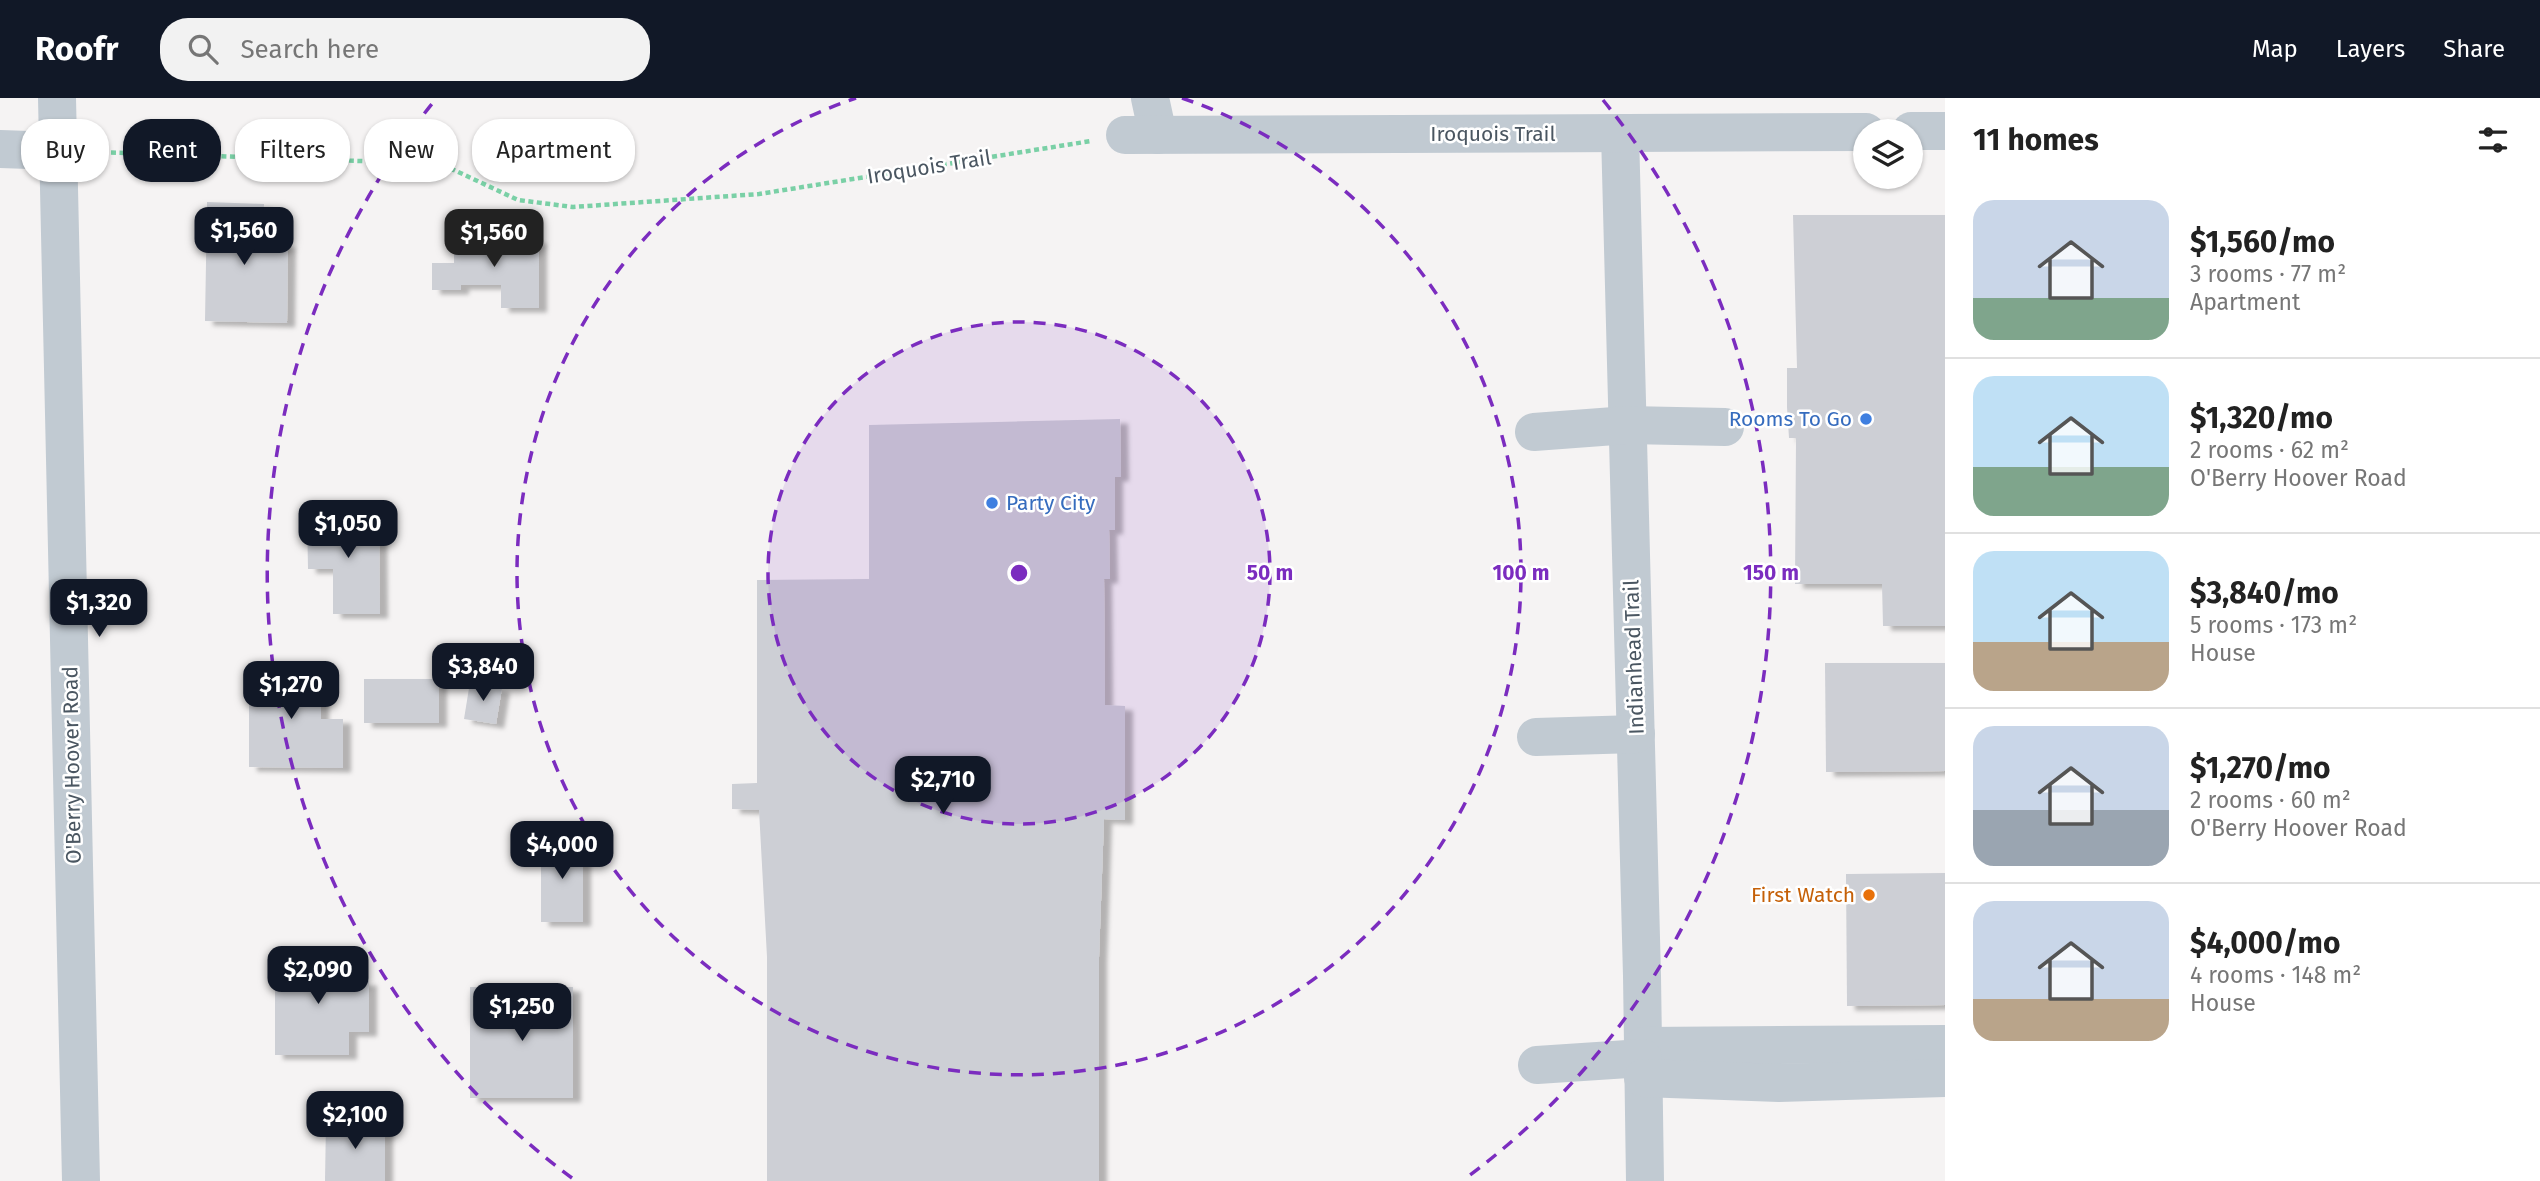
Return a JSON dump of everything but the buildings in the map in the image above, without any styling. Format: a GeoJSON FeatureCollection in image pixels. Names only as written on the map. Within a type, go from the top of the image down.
{"type":"FeatureCollection","features":[{"type":"Feature","properties":{"kind":"street","name":"O'Berry Hoover Road"},"geometry":{"type":"LineString","coordinates":[[57,98],[57,119]]}},
{"type":"Feature","properties":{"kind":"street"},"geometry":{"type":"LineString","coordinates":[[1141,135],[1150,98]]}},
{"type":"Feature","properties":{"kind":"street"},"geometry":{"type":"LineString","coordinates":[[1923,131],[1945,131]]}},
{"type":"Feature","properties":{"kind":"street","name":"Iroquois Trail"},"geometry":{"type":"LineString","coordinates":[[1141,135],[1853,132]]}},
{"type":"Feature","properties":{"kind":"street","name":"Indianhead Trail"},"geometry":{"type":"LineString","coordinates":[[1620,133],[1645,1181]]}},
{"type":"Feature","properties":{"kind":"street"},"geometry":{"type":"LineString","coordinates":[[0,149],[21,149]]}},
{"type":"Feature","properties":{"kind":"street","name":"O'Berry Hoover Road"},"geometry":{"type":"LineString","coordinates":[[59,182],[81,1181]]}},
{"type":"Feature","properties":{"kind":"street"},"geometry":{"type":"LineString","coordinates":[[1534,432],[1628,425],[1725,427]]}},
{"type":"Feature","properties":{"kind":"street"},"geometry":{"type":"LineString","coordinates":[[1536,737],[1636,734]]}},
{"type":"Feature","properties":{"kind":"street"},"geometry":{"type":"LineString","coordinates":[[1537,1065],[1945,1044]]}},
{"type":"Feature","properties":{"kind":"street"},"geometry":{"type":"LineString","coordinates":[[1643,1061],[1779,1083],[1945,1078]]}},
{"type":"Feature","properties":{"kind":"path","name":"Iroquois Trail"},"geometry":{"type":"LineString","coordinates":[[109,152],[419,163],[454,170],[518,200],[573,207],[759,194],[1141,135]]}},
{"type":"Feature","properties":{"kind":"place","name":"Rooms To Go"},"geometry":{"type":"Point","coordinates":[1866,419]}},
{"type":"Feature","properties":{"kind":"place","name":"Party City"},"geometry":{"type":"Point","coordinates":[992,503]}},
{"type":"Feature","properties":{"kind":"place","name":"First Watch"},"geometry":{"type":"Point","coordinates":[1869,895]}}]}
